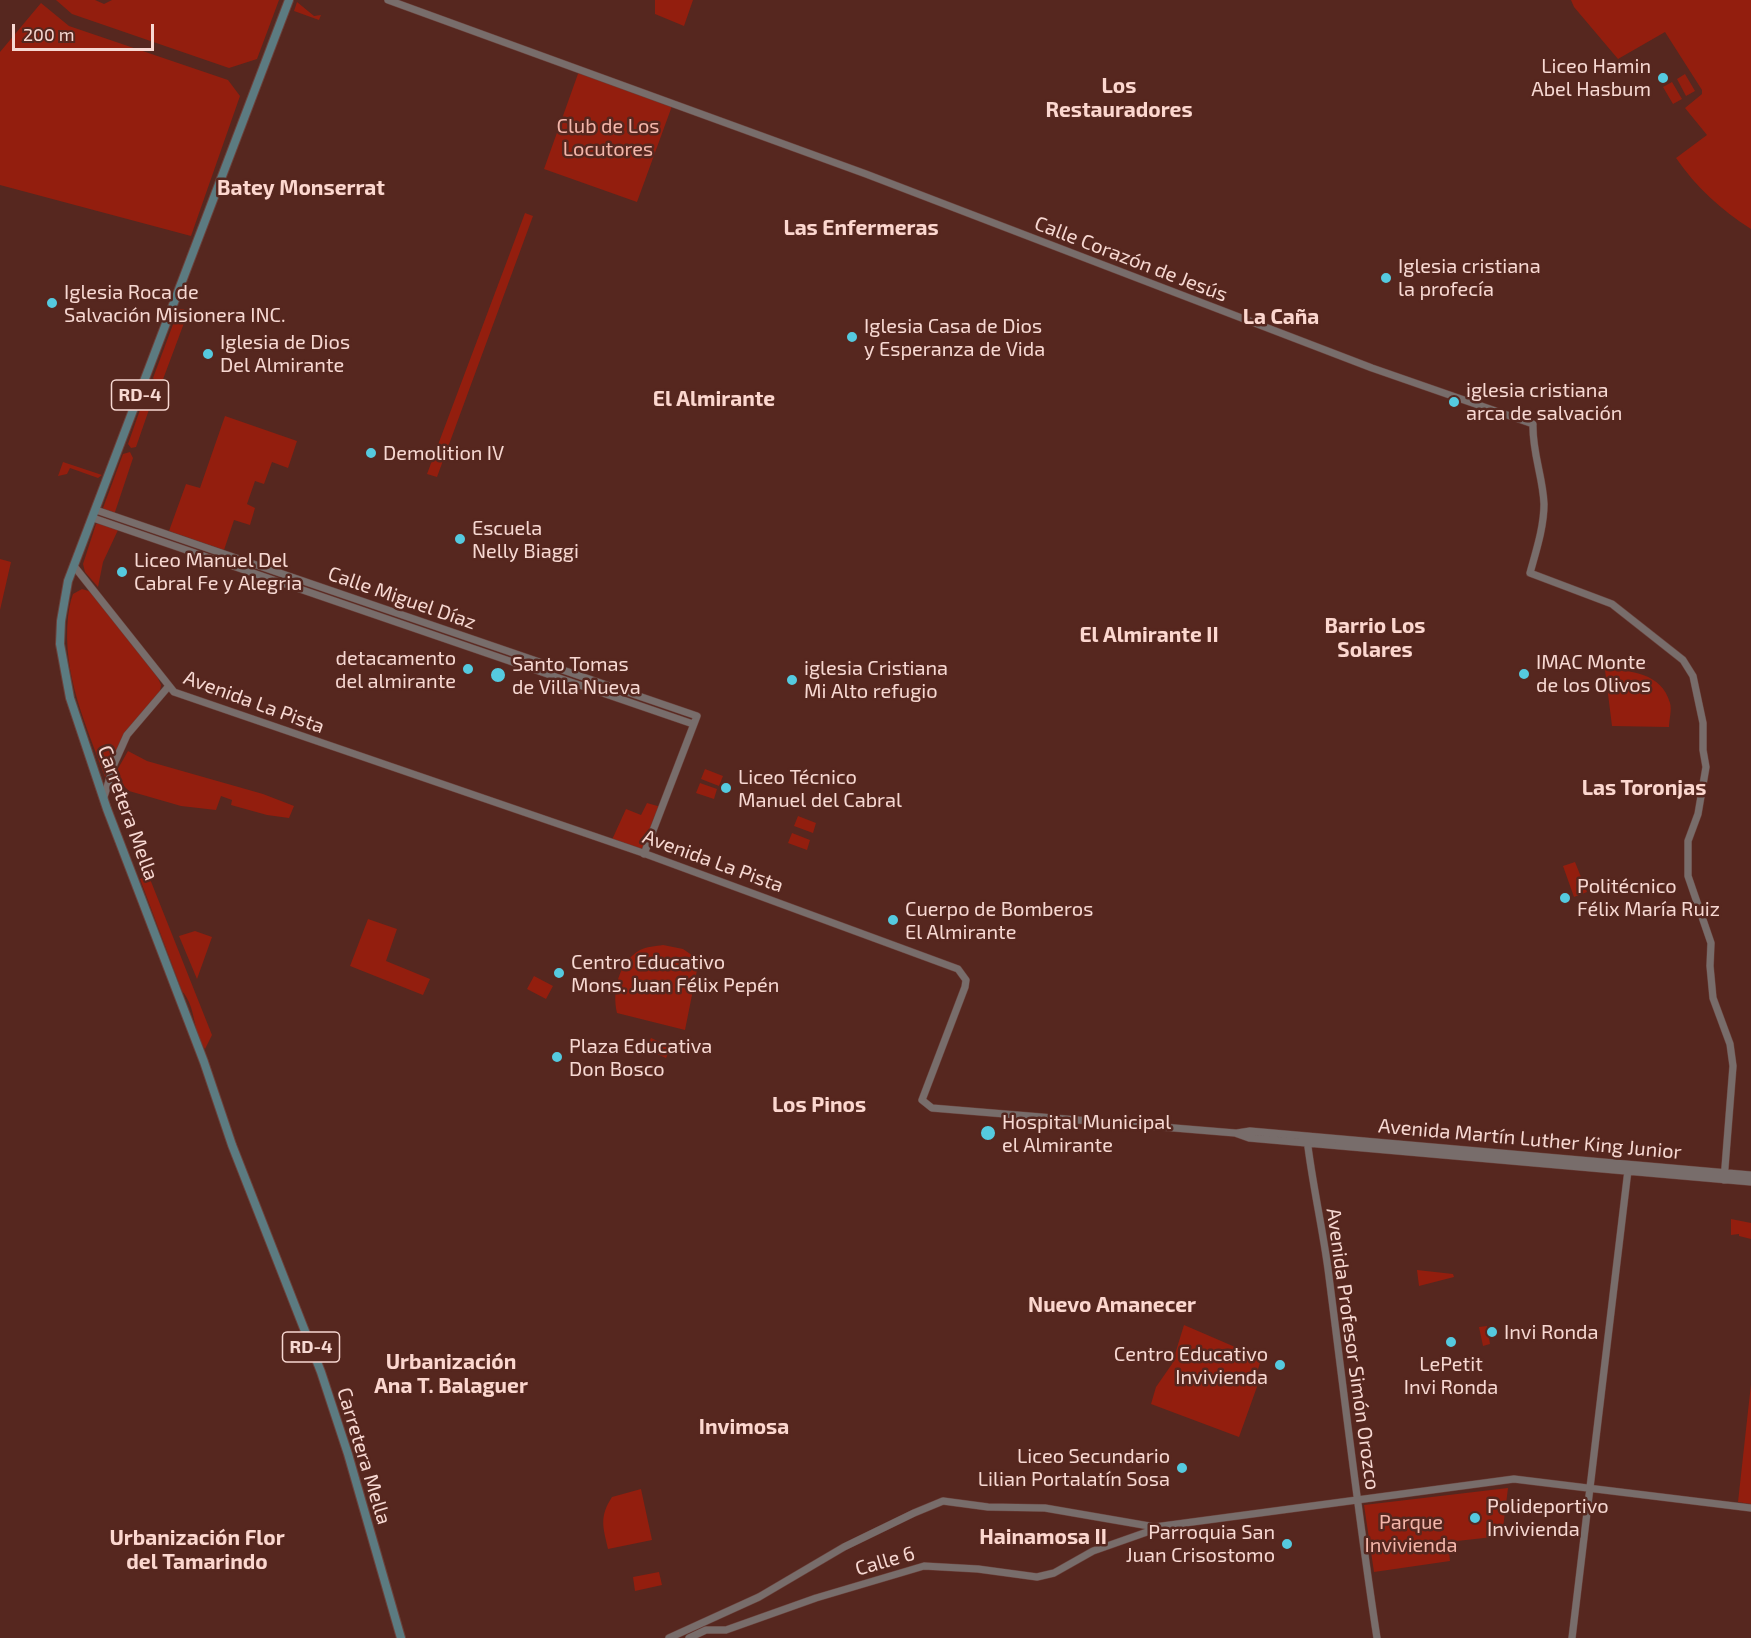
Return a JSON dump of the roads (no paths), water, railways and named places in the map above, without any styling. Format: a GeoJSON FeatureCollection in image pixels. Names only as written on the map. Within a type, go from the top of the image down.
{"type":"FeatureCollection","features":[{"type":"Feature","properties":{"kind":"main road","name":"Carretera Mella"},"geometry":{"type":"LineString","coordinates":[[289,0],[65,591],[60,644],[70,698],[104,797],[204,1062],[232,1145],[321,1372],[348,1454],[401,1638]]}},
{"type":"Feature","properties":{"kind":"street","name":"Calle Corazón de Jesús"},"geometry":{"type":"LineString","coordinates":[[388,0],[866,174],[1372,368],[1533,424],[1533,439],[1544,509],[1530,573],[1612,603],[1683,660],[1693,676],[1697,691],[1703,723],[1706,767],[1698,814],[1688,841],[1687,865],[1689,884],[1711,943],[1710,966],[1713,998],[1732,1053],[1733,1066],[1724,1176]]}},
{"type":"Feature","properties":{"kind":"street","name":"Calle Miguel Díaz"},"geometry":{"type":"LineString","coordinates":[[94,514],[697,716],[692,727],[94,514]]}},
{"type":"Feature","properties":{"kind":"street","name":"Avenida La Pista"},"geometry":{"type":"LineString","coordinates":[[74,566],[159,671],[168,687],[180,695],[644,854],[952,966],[962,973],[966,980],[965,987],[922,1100],[928,1106],[1235,1133],[1249,1138],[1307,1139]]}},
{"type":"Feature","properties":{"kind":"street"},"geometry":{"type":"LineString","coordinates":[[104,797],[114,764],[128,735],[168,687]]}},
{"type":"Feature","properties":{"kind":"street"},"geometry":{"type":"LineString","coordinates":[[644,854],[692,727]]}},
{"type":"Feature","properties":{"kind":"street","name":"Avenida Martín Luther King Junior"},"geometry":{"type":"LineString","coordinates":[[1307,1139],[1724,1176],[1751,1175]]}},
{"type":"Feature","properties":{"kind":"street","name":"Avenida Profesor Simón Orozco"},"geometry":{"type":"LineString","coordinates":[[1307,1139],[1327,1265],[1377,1638]]}},
{"type":"Feature","properties":{"kind":"street"},"geometry":{"type":"LineString","coordinates":[[1572,1638],[1629,1168]]}},
{"type":"Feature","properties":{"kind":"street","name":"Avenida Martín Luther King Junior"},"geometry":{"type":"LineString","coordinates":[[1724,1176],[1751,1182]]}},
{"type":"Feature","properties":{"kind":"street"},"geometry":{"type":"LineString","coordinates":[[669,1638],[759,1596],[844,1547],[943,1501],[988,1507],[1045,1508],[1155,1527],[1514,1479],[1751,1508]]}},
{"type":"Feature","properties":{"kind":"street","name":"Calle 6"},"geometry":{"type":"LineString","coordinates":[[689,1638],[706,1630],[726,1630],[816,1598],[924,1566],[978,1569],[1037,1577],[1054,1573],[1093,1551],[1155,1527]]}},
{"type":"Feature","properties":{"kind":"place","name":"Liceo Hamin Abel Hasbum"},"geometry":{"type":"Point","coordinates":[1663,78]}},
{"type":"Feature","properties":{"kind":"place","name":"Iglesia cristiana la profecía"},"geometry":{"type":"Point","coordinates":[1386,278]}},
{"type":"Feature","properties":{"kind":"place","name":"Iglesia Roca de Salvación Misionera INC."},"geometry":{"type":"Point","coordinates":[52,303]}},
{"type":"Feature","properties":{"kind":"place","name":"Iglesia Casa de Dios y Esperanza de Vida"},"geometry":{"type":"Point","coordinates":[852,337]}},
{"type":"Feature","properties":{"kind":"place","name":"Iglesia de Dios Del Almirante"},"geometry":{"type":"Point","coordinates":[208,354]}},
{"type":"Feature","properties":{"kind":"place","name":"iglesia cristiana arca de salvación"},"geometry":{"type":"Point","coordinates":[1454,402]}},
{"type":"Feature","properties":{"kind":"place","name":"Demolition IV"},"geometry":{"type":"Point","coordinates":[371,453]}},
{"type":"Feature","properties":{"kind":"place","name":"Escuela Nelly Biaggi"},"geometry":{"type":"Point","coordinates":[460,539]}},
{"type":"Feature","properties":{"kind":"place","name":"Liceo Manuel Del Cabral Fe y Alegria"},"geometry":{"type":"Point","coordinates":[122,572]}},
{"type":"Feature","properties":{"kind":"place","name":"detacamento del almirante"},"geometry":{"type":"Point","coordinates":[468,669]}},
{"type":"Feature","properties":{"kind":"place","name":"IMAC Monte de los Olivos"},"geometry":{"type":"Point","coordinates":[1524,674]}},
{"type":"Feature","properties":{"kind":"place","name":"Santo Tomas de Villa Nueva"},"geometry":{"type":"Point","coordinates":[498,675]}},
{"type":"Feature","properties":{"kind":"place","name":"iglesia Cristiana Mi Alto refugio"},"geometry":{"type":"Point","coordinates":[792,680]}},
{"type":"Feature","properties":{"kind":"place","name":"Liceo Técnico Manuel del Cabral"},"geometry":{"type":"Point","coordinates":[726,788]}},
{"type":"Feature","properties":{"kind":"place","name":"Politécnico Félix María Ruiz"},"geometry":{"type":"Point","coordinates":[1565,898]}},
{"type":"Feature","properties":{"kind":"place","name":"Cuerpo de Bomberos El Almirante"},"geometry":{"type":"Point","coordinates":[893,920]}},
{"type":"Feature","properties":{"kind":"place","name":"Centro Educativo Mons. Juan Félix Pepén"},"geometry":{"type":"Point","coordinates":[559,973]}},
{"type":"Feature","properties":{"kind":"place","name":"Plaza Educativa Don Bosco"},"geometry":{"type":"Point","coordinates":[557,1057]}},
{"type":"Feature","properties":{"kind":"place","name":"Hospital Municipal el Almirante"},"geometry":{"type":"Point","coordinates":[988,1133]}},
{"type":"Feature","properties":{"kind":"place","name":"Invi Ronda"},"geometry":{"type":"Point","coordinates":[1492,1332]}},
{"type":"Feature","properties":{"kind":"place","name":"LePetit Invi Ronda"},"geometry":{"type":"Point","coordinates":[1451,1342]}},
{"type":"Feature","properties":{"kind":"place","name":"Centro Educativo Invivienda"},"geometry":{"type":"Point","coordinates":[1280,1365]}},
{"type":"Feature","properties":{"kind":"place","name":"Liceo Secundario Lilian Portalatín Sosa"},"geometry":{"type":"Point","coordinates":[1182,1468]}},
{"type":"Feature","properties":{"kind":"place","name":"Polideportivo Invivienda"},"geometry":{"type":"Point","coordinates":[1475,1518]}},
{"type":"Feature","properties":{"kind":"place","name":"Parroquia San Juan Crisostomo"},"geometry":{"type":"Point","coordinates":[1287,1544]}},
{"type":"Feature","properties":{"kind":"district","name":"Los Restauradores"},"geometry":{"type":"Point","coordinates":[1119,98]}},
{"type":"Feature","properties":{"kind":"district","name":"Batey Monserrat"},"geometry":{"type":"Point","coordinates":[301,188]}},
{"type":"Feature","properties":{"kind":"district","name":"Las Enfermeras"},"geometry":{"type":"Point","coordinates":[861,228]}},
{"type":"Feature","properties":{"kind":"district","name":"La Caña"},"geometry":{"type":"Point","coordinates":[1281,317]}},
{"type":"Feature","properties":{"kind":"district","name":"El Almirante"},"geometry":{"type":"Point","coordinates":[714,399]}},
{"type":"Feature","properties":{"kind":"district","name":"El Almirante II"},"geometry":{"type":"Point","coordinates":[1149,635]}},
{"type":"Feature","properties":{"kind":"district","name":"Barrio Los Solares"},"geometry":{"type":"Point","coordinates":[1375,638]}},
{"type":"Feature","properties":{"kind":"district","name":"Las Toronjas"},"geometry":{"type":"Point","coordinates":[1644,788]}},
{"type":"Feature","properties":{"kind":"district","name":"Los Pinos"},"geometry":{"type":"Point","coordinates":[819,1105]}},
{"type":"Feature","properties":{"kind":"district","name":"Nuevo Amanecer"},"geometry":{"type":"Point","coordinates":[1112,1305]}},
{"type":"Feature","properties":{"kind":"district","name":"Urbanización Ana T. Balaguer"},"geometry":{"type":"Point","coordinates":[451,1374]}},
{"type":"Feature","properties":{"kind":"district","name":"Invimosa"},"geometry":{"type":"Point","coordinates":[744,1427]}},
{"type":"Feature","properties":{"kind":"district","name":"Hainamosa II"},"geometry":{"type":"Point","coordinates":[1043,1537]}},
{"type":"Feature","properties":{"kind":"district","name":"Urbanización Flor del Tamarindo"},"geometry":{"type":"Point","coordinates":[197,1550]}},
{"type":"Feature","properties":{"kind":"park label","name":"Club de Los Locutores"},"geometry":{"type":"Point","coordinates":[608,138]}},
{"type":"Feature","properties":{"kind":"park label","name":"Parque Invivienda"},"geometry":{"type":"Point","coordinates":[1411,1534]}}]}
